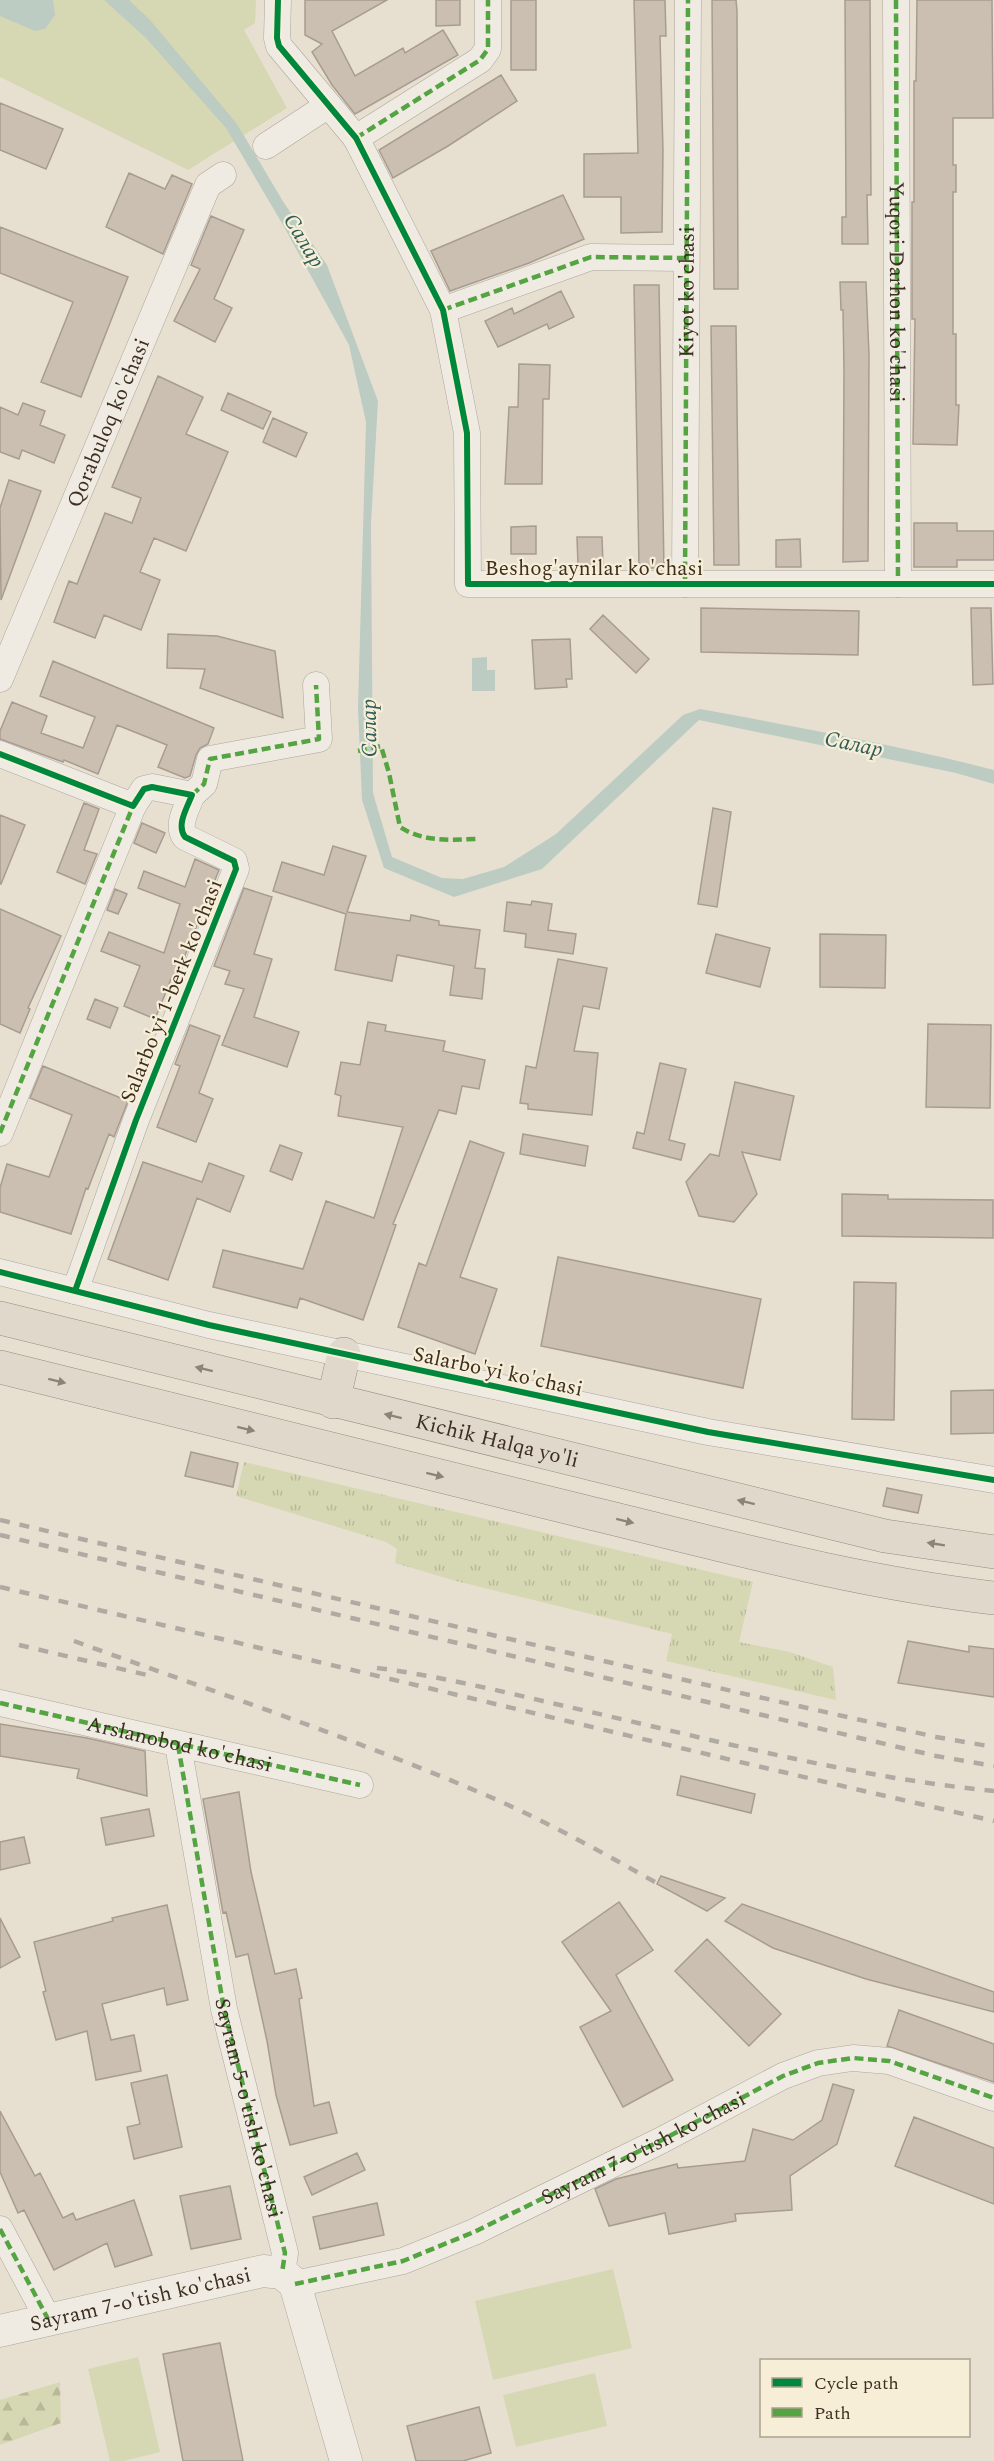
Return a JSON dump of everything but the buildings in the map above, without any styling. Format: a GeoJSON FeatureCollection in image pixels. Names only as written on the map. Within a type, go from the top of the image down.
{"type":"FeatureCollection","features":[{"type":"Feature","properties":{"kind":"highway","name":"Kichik Halqa yo'li"},"geometry":{"type":"LineString","coordinates":[[0,1318],[333,1402],[885,1536],[994,1552]]}},
{"type":"Feature","properties":{"kind":"highway"},"geometry":{"type":"LineString","coordinates":[[333,1402],[344,1354]]}},
{"type":"Feature","properties":{"kind":"highway"},"geometry":{"type":"LineString","coordinates":[[0,1367],[166,1410],[776,1558],[895,1584],[994,1598]]}},
{"type":"Feature","properties":{"kind":"street","name":"Beshog'aynilar ko'chasi"},"geometry":{"type":"LineString","coordinates":[[278,0],[277,38],[279,46],[356,138],[443,310],[467,433],[468,584],[994,584]]}},
{"type":"Feature","properties":{"kind":"street"},"geometry":{"type":"LineString","coordinates":[[356,138],[480,60],[488,49],[488,0]]}},
{"type":"Feature","properties":{"kind":"street","name":"Kiyot ko'chasi"},"geometry":{"type":"LineString","coordinates":[[685,584],[688,0]]}},
{"type":"Feature","properties":{"kind":"street","name":"Yuqori Darhon ko'chasi"},"geometry":{"type":"LineString","coordinates":[[896,0],[898,584]]}},
{"type":"Feature","properties":{"kind":"street"},"geometry":{"type":"LineString","coordinates":[[266,146],[327,106]]}},
{"type":"Feature","properties":{"kind":"street","name":"Qorabuloq ko'chasi"},"geometry":{"type":"LineString","coordinates":[[0,679],[208,185],[223,175]]}},
{"type":"Feature","properties":{"kind":"street"},"geometry":{"type":"LineString","coordinates":[[443,310],[591,257],[685,258]]}},
{"type":"Feature","properties":{"kind":"street"},"geometry":{"type":"LineString","coordinates":[[0,1132],[133,806],[144,789],[152,787],[192,795],[204,784],[210,759],[319,739],[316,685]]}},
{"type":"Feature","properties":{"kind":"street"},"geometry":{"type":"LineString","coordinates":[[0,754],[133,806]]}},
{"type":"Feature","properties":{"kind":"street","name":"Salarbo'yi 1-berk ko'chasi"},"geometry":{"type":"LineString","coordinates":[[75,1291],[136,1120],[236,869],[234,861],[185,837],[182,833],[181,825],[192,795]]}},
{"type":"Feature","properties":{"kind":"street","name":"Salarbo'yi ko'chasi"},"geometry":{"type":"LineString","coordinates":[[0,1272],[209,1325],[708,1432],[994,1480]]}},
{"type":"Feature","properties":{"kind":"street","name":"Arslanobod ko'chasi"},"geometry":{"type":"LineString","coordinates":[[0,1703],[178,1746],[360,1785]]}},
{"type":"Feature","properties":{"kind":"street","name":"Sayram 5-o'tish ko'chasi"},"geometry":{"type":"LineString","coordinates":[[178,1746],[224,2009],[285,2253],[288,2279],[346,2461]]}},
{"type":"Feature","properties":{"kind":"street","name":"Sayram 7-o'tish ko'chasi"},"geometry":{"type":"LineString","coordinates":[[0,2331],[263,2271],[288,2279],[403,2261],[474,2232],[660,2141],[783,2076],[818,2063],[853,2058],[889,2061],[994,2098]]}},
{"type":"Feature","properties":{"kind":"street"},"geometry":{"type":"LineString","coordinates":[[0,2229],[48,2319]]}},
{"type":"Feature","properties":{"kind":"green space"},"geometry":{"type":"Polygon","coordinates":[[[0,0],[256,0],[255,23],[244,30],[287,108],[188,170],[0,77],[0,0]]]}},
{"type":"Feature","properties":{"kind":"green space"},"geometry":{"type":"Polygon","coordinates":[[[244,1462],[753,1582],[739,1642],[790,1652],[833,1667],[836,1700],[666,1661],[672,1634],[456,1581],[395,1563],[397,1549],[386,1542],[236,1496],[244,1462]]]}},
{"type":"Feature","properties":{"kind":"green space"},"geometry":{"type":"Polygon","coordinates":[[[613,2269],[632,2348],[493,2380],[475,2301],[613,2269]]]}},
{"type":"Feature","properties":{"kind":"green space"},"geometry":{"type":"Polygon","coordinates":[[[138,2357],[160,2452],[124,2461],[110,2461],[88,2369],[138,2357]]]}},
{"type":"Feature","properties":{"kind":"green space"},"geometry":{"type":"Polygon","coordinates":[[[595,2373],[607,2426],[516,2447],[503,2395],[595,2373]]]}},
{"type":"Feature","properties":{"kind":"green space"},"geometry":{"type":"Polygon","coordinates":[[[60,2382],[61,2423],[0,2445],[0,2400],[60,2382]]]}},
{"type":"Feature","properties":{"kind":"water"},"geometry":{"type":"Polygon","coordinates":[[[0,0],[53,0],[55,15],[45,29],[35,31],[0,16],[0,0]]]}},
{"type":"Feature","properties":{"kind":"water","name":"Салар"},"geometry":{"type":"Polygon","coordinates":[[[104,0],[129,0],[150,20],[237,124],[284,203],[327,265],[378,401],[371,524],[373,793],[392,857],[442,878],[463,879],[504,867],[556,834],[683,715],[700,709],[884,744],[994,770],[994,784],[956,773],[699,720],[542,869],[454,897],[384,868],[362,800],[358,708],[366,422],[349,345],[226,128],[146,38],[104,0]]]}},
{"type":"Feature","properties":{"kind":"water"},"geometry":{"type":"Polygon","coordinates":[[[487,657],[487,670],[495,670],[495,691],[472,691],[472,658],[487,657]]]}},
{"type":"Feature","properties":{"kind":"railway"},"geometry":{"type":"LineString","coordinates":[[0,1520],[732,1691],[936,1737],[994,1747]]}},
{"type":"Feature","properties":{"kind":"railway"},"geometry":{"type":"LineString","coordinates":[[0,1535],[936,1756],[994,1766]]}},
{"type":"Feature","properties":{"kind":"railway"},"geometry":{"type":"LineString","coordinates":[[0,1587],[994,1821]]}},
{"type":"Feature","properties":{"kind":"railway"},"geometry":{"type":"LineString","coordinates":[[74,1641],[386,1754],[488,1796],[598,1850],[662,1886]]}},
{"type":"Feature","properties":{"kind":"railway"},"geometry":{"type":"LineString","coordinates":[[19,1645],[147,1675]]}},
{"type":"Feature","properties":{"kind":"railway"},"geometry":{"type":"LineString","coordinates":[[377,1668],[469,1684],[830,1766],[939,1785],[994,1791]]}},
{"type":"Feature","properties":{"kind":"marked path"},"geometry":{"type":"LineString","coordinates":[[356,138],[480,60],[488,49],[488,0]]}},
{"type":"Feature","properties":{"kind":"marked path"},"geometry":{"type":"LineString","coordinates":[[685,584],[688,0]]}},
{"type":"Feature","properties":{"kind":"marked path"},"geometry":{"type":"LineString","coordinates":[[896,0],[898,584]]}},
{"type":"Feature","properties":{"kind":"marked path"},"geometry":{"type":"LineString","coordinates":[[443,310],[591,257],[685,258]]}},
{"type":"Feature","properties":{"kind":"marked path"},"geometry":{"type":"LineString","coordinates":[[192,795],[204,784],[210,759],[319,739],[316,685]]}},
{"type":"Feature","properties":{"kind":"marked path"},"geometry":{"type":"LineString","coordinates":[[358,751],[381,746],[400,827],[427,838],[476,839]]}},
{"type":"Feature","properties":{"kind":"marked path"},"geometry":{"type":"LineString","coordinates":[[0,1133],[133,806]]}},
{"type":"Feature","properties":{"kind":"marked path"},"geometry":{"type":"LineString","coordinates":[[0,1703],[360,1785]]}},
{"type":"Feature","properties":{"kind":"marked path"},"geometry":{"type":"LineString","coordinates":[[178,1745],[224,2009],[285,2253],[282,2273]]}},
{"type":"Feature","properties":{"kind":"marked path"},"geometry":{"type":"LineString","coordinates":[[295,2284],[403,2261],[474,2232],[660,2141],[783,2076],[818,2063],[853,2058],[889,2061],[994,2098]]}},
{"type":"Feature","properties":{"kind":"marked path"},"geometry":{"type":"LineString","coordinates":[[0,2229],[48,2319]]}},
{"type":"Feature","properties":{"kind":"cycle path"},"geometry":{"type":"LineString","coordinates":[[278,0],[277,38],[279,46],[356,138],[443,310],[467,433],[468,584],[994,584]]}},
{"type":"Feature","properties":{"kind":"cycle path"},"geometry":{"type":"LineString","coordinates":[[0,754],[133,806],[144,789],[152,787],[192,795],[182,822],[185,837],[234,861],[236,869],[136,1120],[75,1291]]}},
{"type":"Feature","properties":{"kind":"cycle path"},"geometry":{"type":"LineString","coordinates":[[0,1272],[209,1325],[708,1432],[994,1480]]}}]}
